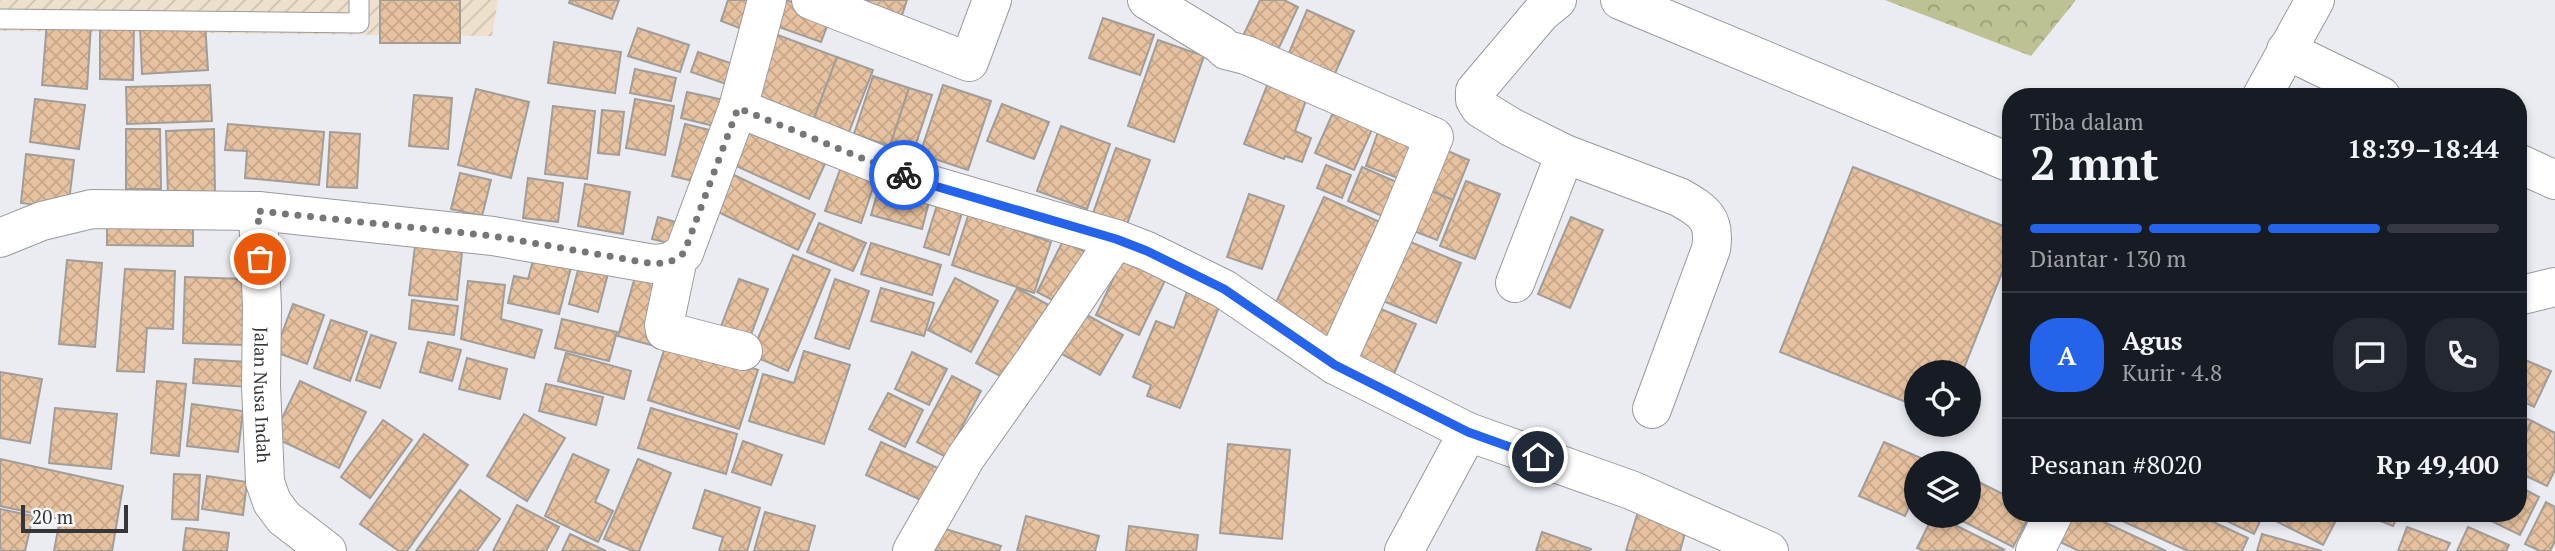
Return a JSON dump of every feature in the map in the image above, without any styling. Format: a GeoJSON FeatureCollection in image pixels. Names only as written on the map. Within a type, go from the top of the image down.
{"type":"FeatureCollection","features":[{"type":"Feature","properties":{"kind":"street"},"geometry":{"type":"LineString","coordinates":[[0,238],[42,222],[92,208],[258,211],[493,236],[654,264],[670,262],[684,253],[738,108],[767,0]]}},
{"type":"Feature","properties":{"kind":"street"},"geometry":{"type":"LineString","coordinates":[[811,0],[970,62],[992,0]]}},
{"type":"Feature","properties":{"kind":"street"},"geometry":{"type":"LineString","coordinates":[[1147,0],[1226,50],[1246,55],[1434,136],[1398,225],[1335,365]]}},
{"type":"Feature","properties":{"kind":"street"},"geometry":{"type":"LineString","coordinates":[[1557,0],[1541,13],[1475,91],[1475,100],[1480,108],[1565,154],[1679,197],[1696,206],[1709,220],[1714,233],[1711,249],[1652,409]]}},
{"type":"Feature","properties":{"kind":"street"},"geometry":{"type":"LineString","coordinates":[[1620,0],[2002,159]]}},
{"type":"Feature","properties":{"kind":"street"},"geometry":{"type":"LineString","coordinates":[[2266,88],[2315,0]]}},
{"type":"Feature","properties":{"kind":"street"},"geometry":{"type":"LineString","coordinates":[[2286,50],[2364,88]]}},
{"type":"Feature","properties":{"kind":"street"},"geometry":{"type":"LineString","coordinates":[[738,108],[928,184],[1116,239],[1224,289],[1335,365],[1468,432],[1631,491],[1769,551]]}},
{"type":"Feature","properties":{"kind":"street"},"geometry":{"type":"LineString","coordinates":[[1515,284],[1565,154]]}},
{"type":"Feature","properties":{"kind":"street"},"geometry":{"type":"LineString","coordinates":[[2527,167],[2555,180]]}},
{"type":"Feature","properties":{"kind":"street","name":"Jalan Nusa Indah"},"geometry":{"type":"LineString","coordinates":[[258,211],[265,482],[272,502],[284,518],[327,551]]}},
{"type":"Feature","properties":{"kind":"street"},"geometry":{"type":"LineString","coordinates":[[912,551],[966,457],[1116,239]]}},
{"type":"Feature","properties":{"kind":"street"},"geometry":{"type":"LineString","coordinates":[[678,258],[665,331],[743,351]]}},
{"type":"Feature","properties":{"kind":"street"},"geometry":{"type":"LineString","coordinates":[[2527,294],[2555,286]]}},
{"type":"Feature","properties":{"kind":"street"},"geometry":{"type":"LineString","coordinates":[[1404,551],[1468,432]]}},
{"type":"Feature","properties":{"kind":"street"},"geometry":{"type":"LineString","coordinates":[[2035,551],[2050,522]]}},
{"type":"Feature","properties":{"kind":"lane"},"geometry":{"type":"LineString","coordinates":[[0,19],[359,23],[359,0]]}},
{"type":"Feature","properties":{"kind":"shaded area"},"geometry":{"type":"Polygon","coordinates":[[[0,0],[498,0],[492,36],[0,31],[0,0]]]}},
{"type":"Feature","properties":{"kind":"green space"},"geometry":{"type":"Polygon","coordinates":[[[1885,0],[2076,0],[2031,56],[1885,0]]]}},
{"type":"Feature","properties":{"kind":"building"},"geometry":{"type":"Polygon","coordinates":[[[380,0],[460,0],[460,43],[380,43],[380,0]]]}},
{"type":"Feature","properties":{"kind":"building"},"geometry":{"type":"Polygon","coordinates":[[[570,0],[619,0],[612,19],[569,3],[570,0]]]}},
{"type":"Feature","properties":{"kind":"building"},"geometry":{"type":"Polygon","coordinates":[[[728,0],[762,0],[750,32],[721,21],[728,0]]]}},
{"type":"Feature","properties":{"kind":"building"},"geometry":{"type":"Polygon","coordinates":[[[786,0],[831,16],[821,42],[773,25],[786,0]]]}},
{"type":"Feature","properties":{"kind":"building"},"geometry":{"type":"Polygon","coordinates":[[[859,0],[907,0],[899,24],[859,0]]]}},
{"type":"Feature","properties":{"kind":"building"},"geometry":{"type":"Polygon","coordinates":[[[1260,0],[1284,0],[1298,7],[1277,52],[1243,36],[1260,0]]]}},
{"type":"Feature","properties":{"kind":"building"},"geometry":{"type":"Polygon","coordinates":[[[1307,10],[1354,31],[1332,80],[1286,60],[1307,10]]]}},
{"type":"Feature","properties":{"kind":"building"},"geometry":{"type":"Polygon","coordinates":[[[1103,18],[1154,35],[1140,75],[1089,58],[1103,18]]]}},
{"type":"Feature","properties":{"kind":"building"},"geometry":{"type":"Polygon","coordinates":[[[47,21],[91,24],[87,89],[42,85],[47,21]]]}},
{"type":"Feature","properties":{"kind":"building"},"geometry":{"type":"Polygon","coordinates":[[[205,22],[208,70],[142,74],[140,26],[205,22]]]}},
{"type":"Feature","properties":{"kind":"building"},"geometry":{"type":"Polygon","coordinates":[[[100,23],[134,24],[133,80],[100,79],[100,23]]]}},
{"type":"Feature","properties":{"kind":"building"},"geometry":{"type":"Polygon","coordinates":[[[638,28],[689,45],[680,72],[628,56],[638,28]]]}},
{"type":"Feature","properties":{"kind":"building"},"geometry":{"type":"Polygon","coordinates":[[[775,34],[837,57],[812,124],[750,101],[775,34]]]}},
{"type":"Feature","properties":{"kind":"building"},"geometry":{"type":"Polygon","coordinates":[[[1158,40],[1204,56],[1174,142],[1128,126],[1158,40]]]}},
{"type":"Feature","properties":{"kind":"building"},"geometry":{"type":"Polygon","coordinates":[[[554,42],[621,52],[615,93],[548,83],[554,42]]]}},
{"type":"Feature","properties":{"kind":"building"},"geometry":{"type":"Polygon","coordinates":[[[698,52],[742,67],[735,87],[691,72],[698,52]]]}},
{"type":"Feature","properties":{"kind":"building"},"geometry":{"type":"Polygon","coordinates":[[[837,57],[873,70],[847,137],[812,124],[837,57]]]}},
{"type":"Feature","properties":{"kind":"building"},"geometry":{"type":"Polygon","coordinates":[[[635,69],[676,78],[671,101],[630,93],[635,69]]]}},
{"type":"Feature","properties":{"kind":"building"},"geometry":{"type":"Polygon","coordinates":[[[873,76],[909,88],[890,146],[854,134],[873,76]]]}},
{"type":"Feature","properties":{"kind":"building"},"geometry":{"type":"Polygon","coordinates":[[[1270,78],[1309,92],[1295,131],[1311,138],[1302,162],[1285,156],[1284,159],[1244,144],[1270,78]]]}},
{"type":"Feature","properties":{"kind":"building"},"geometry":{"type":"Polygon","coordinates":[[[210,85],[212,121],[127,124],[126,87],[210,85]]]}},
{"type":"Feature","properties":{"kind":"building"},"geometry":{"type":"Polygon","coordinates":[[[943,85],[991,101],[968,170],[920,154],[943,85]]]}},
{"type":"Feature","properties":{"kind":"building"},"geometry":{"type":"Polygon","coordinates":[[[909,88],[932,95],[913,153],[890,146],[909,88]]]}},
{"type":"Feature","properties":{"kind":"building"},"geometry":{"type":"Polygon","coordinates":[[[476,89],[529,102],[511,178],[458,165],[476,89]]]}},
{"type":"Feature","properties":{"kind":"building"},"geometry":{"type":"Polygon","coordinates":[[[687,92],[733,102],[726,129],[681,118],[687,92]]]}},
{"type":"Feature","properties":{"kind":"building"},"geometry":{"type":"Polygon","coordinates":[[[414,95],[452,98],[448,149],[409,146],[414,95]]]}},
{"type":"Feature","properties":{"kind":"building"},"geometry":{"type":"Polygon","coordinates":[[[35,99],[85,105],[79,149],[30,142],[35,99]]]}},
{"type":"Feature","properties":{"kind":"building"},"geometry":{"type":"Polygon","coordinates":[[[635,99],[674,106],[665,155],[626,148],[635,99]]]}},
{"type":"Feature","properties":{"kind":"building"},"geometry":{"type":"Polygon","coordinates":[[[1002,104],[1049,122],[1034,159],[987,141],[1002,104]]]}},
{"type":"Feature","properties":{"kind":"building"},"geometry":{"type":"Polygon","coordinates":[[[553,106],[595,111],[587,179],[545,174],[553,106]]]}},
{"type":"Feature","properties":{"kind":"building"},"geometry":{"type":"Polygon","coordinates":[[[1335,108],[1374,125],[1354,170],[1315,153],[1335,108]]]}},
{"type":"Feature","properties":{"kind":"building"},"geometry":{"type":"Polygon","coordinates":[[[602,110],[624,112],[619,155],[598,153],[602,110]]]}},
{"type":"Feature","properties":{"kind":"building"},"geometry":{"type":"Polygon","coordinates":[[[751,121],[828,157],[809,199],[732,164],[751,121]]]}},
{"type":"Feature","properties":{"kind":"building"},"geometry":{"type":"Polygon","coordinates":[[[228,124],[324,132],[319,185],[245,178],[247,151],[225,150],[228,124]]]}},
{"type":"Feature","properties":{"kind":"building"},"geometry":{"type":"Polygon","coordinates":[[[685,124],[714,131],[701,183],[672,176],[685,124]]]}},
{"type":"Feature","properties":{"kind":"building"},"geometry":{"type":"Polygon","coordinates":[[[1061,126],[1110,144],[1087,209],[1037,191],[1061,126]]]}},
{"type":"Feature","properties":{"kind":"building"},"geometry":{"type":"Polygon","coordinates":[[[126,129],[160,129],[161,189],[126,189],[126,129]]]}},
{"type":"Feature","properties":{"kind":"building"},"geometry":{"type":"Polygon","coordinates":[[[214,129],[215,194],[168,196],[166,131],[214,129]]]}},
{"type":"Feature","properties":{"kind":"building"},"geometry":{"type":"Polygon","coordinates":[[[1379,129],[1425,146],[1411,183],[1366,166],[1379,129]]]}},
{"type":"Feature","properties":{"kind":"building"},"geometry":{"type":"Polygon","coordinates":[[[330,132],[360,134],[357,188],[327,187],[330,132]]]}},
{"type":"Feature","properties":{"kind":"building"},"geometry":{"type":"Polygon","coordinates":[[[1436,146],[1469,160],[1453,200],[1419,186],[1436,146]]]}},
{"type":"Feature","properties":{"kind":"building"},"geometry":{"type":"Polygon","coordinates":[[[1116,148],[1150,160],[1126,227],[1092,216],[1116,148]]]}},
{"type":"Feature","properties":{"kind":"building"},"geometry":{"type":"Polygon","coordinates":[[[26,154],[74,160],[68,209],[21,203],[26,154]]]}},
{"type":"Feature","properties":{"kind":"building"},"geometry":{"type":"Polygon","coordinates":[[[1326,165],[1351,175],[1342,198],[1317,188],[1326,165]]]}},
{"type":"Feature","properties":{"kind":"building"},"geometry":{"type":"Polygon","coordinates":[[[841,167],[876,179],[861,223],[825,211],[841,167]]]}},
{"type":"Feature","properties":{"kind":"building"},"geometry":{"type":"Polygon","coordinates":[[[1362,167],[1410,188],[1396,222],[1348,201],[1362,167]]]}},
{"type":"Feature","properties":{"kind":"building"},"geometry":{"type":"Polygon","coordinates":[[[1853,167],[2002,225],[2002,273],[1967,360],[1904,360],[1904,401],[1780,352],[1853,167]]]}},
{"type":"Feature","properties":{"kind":"building"},"geometry":{"type":"Polygon","coordinates":[[[460,173],[491,180],[482,216],[451,209],[460,173]]]}},
{"type":"Feature","properties":{"kind":"building"},"geometry":{"type":"Polygon","coordinates":[[[732,174],[815,214],[798,250],[714,210],[732,174]]]}},
{"type":"Feature","properties":{"kind":"building"},"geometry":{"type":"Polygon","coordinates":[[[528,178],[563,183],[558,222],[523,218],[528,178]]]}},
{"type":"Feature","properties":{"kind":"building"},"geometry":{"type":"Polygon","coordinates":[[[1466,181],[1500,194],[1475,259],[1440,246],[1466,181]]]}},
{"type":"Feature","properties":{"kind":"building"},"geometry":{"type":"Polygon","coordinates":[[[585,184],[630,192],[623,234],[578,226],[585,184]]]}},
{"type":"Feature","properties":{"kind":"building"},"geometry":{"type":"Polygon","coordinates":[[[880,184],[930,198],[922,229],[871,215],[880,184]]]}},
{"type":"Feature","properties":{"kind":"building"},"geometry":{"type":"Polygon","coordinates":[[[1419,186],[1453,200],[1437,240],[1403,227],[1419,186]]]}},
{"type":"Feature","properties":{"kind":"building"},"geometry":{"type":"Polygon","coordinates":[[[1249,194],[1284,206],[1262,269],[1227,257],[1249,194]]]}},
{"type":"Feature","properties":{"kind":"building"},"geometry":{"type":"Polygon","coordinates":[[[1324,197],[1391,227],[1334,356],[1274,307],[1324,197]]]}},
{"type":"Feature","properties":{"kind":"building"},"geometry":{"type":"Polygon","coordinates":[[[937,205],[962,213],[949,255],[924,247],[937,205]]]}},
{"type":"Feature","properties":{"kind":"building"},"geometry":{"type":"Polygon","coordinates":[[[969,213],[1051,242],[1034,293],[952,265],[969,213]]]}},
{"type":"Feature","properties":{"kind":"building"},"geometry":{"type":"Polygon","coordinates":[[[107,217],[193,219],[193,246],[107,245],[107,217]]]}},
{"type":"Feature","properties":{"kind":"building"},"geometry":{"type":"Polygon","coordinates":[[[658,217],[686,225],[681,246],[652,239],[658,217]]]}},
{"type":"Feature","properties":{"kind":"building"},"geometry":{"type":"Polygon","coordinates":[[[1571,217],[1603,230],[1570,308],[1538,294],[1571,217]]]}},
{"type":"Feature","properties":{"kind":"building"},"geometry":{"type":"Polygon","coordinates":[[[819,223],[866,243],[853,271],[807,252],[819,223]]]}},
{"type":"Feature","properties":{"kind":"building"},"geometry":{"type":"Polygon","coordinates":[[[1396,236],[1461,263],[1436,323],[1371,296],[1396,236]]]}},
{"type":"Feature","properties":{"kind":"building"},"geometry":{"type":"Polygon","coordinates":[[[1063,241],[1093,256],[1066,307],[1037,292],[1063,241]]]}},
{"type":"Feature","properties":{"kind":"building"},"geometry":{"type":"Polygon","coordinates":[[[871,243],[941,265],[932,295],[861,274],[871,243]]]}},
{"type":"Feature","properties":{"kind":"building"},"geometry":{"type":"Polygon","coordinates":[[[415,246],[462,252],[457,300],[409,295],[415,246]]]}},
{"type":"Feature","properties":{"kind":"building"},"geometry":{"type":"Polygon","coordinates":[[[537,246],[574,256],[559,314],[508,303],[514,276],[528,279],[537,246]]]}},
{"type":"Feature","properties":{"kind":"building"},"geometry":{"type":"Polygon","coordinates":[[[1126,252],[1169,272],[1139,335],[1096,315],[1126,252]]]}},
{"type":"Feature","properties":{"kind":"building"},"geometry":{"type":"Polygon","coordinates":[[[582,255],[611,262],[598,312],[569,304],[582,255]]]}},
{"type":"Feature","properties":{"kind":"building"},"geometry":{"type":"Polygon","coordinates":[[[793,255],[830,270],[788,371],[751,355],[793,255]]]}},
{"type":"Feature","properties":{"kind":"building"},"geometry":{"type":"Polygon","coordinates":[[[67,260],[102,263],[95,347],[59,344],[67,260]]]}},
{"type":"Feature","properties":{"kind":"building"},"geometry":{"type":"Polygon","coordinates":[[[125,269],[175,271],[173,329],[147,328],[144,372],[117,371],[125,269]]]}},
{"type":"Feature","properties":{"kind":"building"},"geometry":{"type":"Polygon","coordinates":[[[637,270],[670,280],[651,345],[618,336],[637,270]]]}},
{"type":"Feature","properties":{"kind":"building"},"geometry":{"type":"Polygon","coordinates":[[[185,277],[245,279],[244,345],[183,343],[185,277]]]}},
{"type":"Feature","properties":{"kind":"building"},"geometry":{"type":"Polygon","coordinates":[[[955,278],[998,301],[971,352],[928,330],[955,278]]]}},
{"type":"Feature","properties":{"kind":"building"},"geometry":{"type":"Polygon","coordinates":[[[739,279],[768,289],[749,340],[720,329],[739,279]]]}},
{"type":"Feature","properties":{"kind":"building"},"geometry":{"type":"Polygon","coordinates":[[[835,279],[869,291],[849,349],[815,338],[835,279]]]}},
{"type":"Feature","properties":{"kind":"building"},"geometry":{"type":"Polygon","coordinates":[[[468,281],[505,285],[501,319],[542,330],[534,358],[461,339],[468,281]]]}},
{"type":"Feature","properties":{"kind":"building"},"geometry":{"type":"Polygon","coordinates":[[[1189,286],[1222,299],[1180,408],[1147,396],[1151,385],[1133,377],[1156,321],[1174,328],[1189,286]]]}},
{"type":"Feature","properties":{"kind":"building"},"geometry":{"type":"Polygon","coordinates":[[[881,288],[934,303],[924,336],[871,321],[881,288]]]}},
{"type":"Feature","properties":{"kind":"building"},"geometry":{"type":"Polygon","coordinates":[[[1017,288],[1056,309],[1015,384],[976,363],[1017,288]]]}},
{"type":"Feature","properties":{"kind":"building"},"geometry":{"type":"Polygon","coordinates":[[[412,300],[458,306],[454,335],[409,329],[412,300]]]}},
{"type":"Feature","properties":{"kind":"building"},"geometry":{"type":"Polygon","coordinates":[[[1367,303],[1416,324],[1389,385],[1340,365],[1367,303]]]}},
{"type":"Feature","properties":{"kind":"building"},"geometry":{"type":"Polygon","coordinates":[[[293,304],[324,315],[307,364],[275,352],[293,304]]]}},
{"type":"Feature","properties":{"kind":"building"},"geometry":{"type":"Polygon","coordinates":[[[1076,309],[1123,335],[1100,375],[1053,349],[1076,309]]]}},
{"type":"Feature","properties":{"kind":"building"},"geometry":{"type":"Polygon","coordinates":[[[562,319],[617,332],[609,361],[555,348],[562,319]]]}},
{"type":"Feature","properties":{"kind":"building"},"geometry":{"type":"Polygon","coordinates":[[[331,320],[367,332],[350,381],[314,368],[331,320]]]}},
{"type":"Feature","properties":{"kind":"building"},"geometry":{"type":"Polygon","coordinates":[[[371,335],[396,343],[380,388],[356,380],[371,335]]]}},
{"type":"Feature","properties":{"kind":"building"},"geometry":{"type":"Polygon","coordinates":[[[667,341],[758,370],[739,429],[648,400],[667,341]]]}},
{"type":"Feature","properties":{"kind":"building"},"geometry":{"type":"Polygon","coordinates":[[[428,342],[461,350],[452,381],[420,372],[428,342]]]}},
{"type":"Feature","properties":{"kind":"building"},"geometry":{"type":"Polygon","coordinates":[[[804,351],[850,365],[824,444],[749,421],[763,374],[794,383],[804,351]]]}},
{"type":"Feature","properties":{"kind":"building"},"geometry":{"type":"Polygon","coordinates":[[[912,352],[947,369],[929,405],[895,389],[912,352]]]}},
{"type":"Feature","properties":{"kind":"building"},"geometry":{"type":"Polygon","coordinates":[[[566,353],[631,371],[624,399],[558,381],[566,353]]]}},
{"type":"Feature","properties":{"kind":"building"},"geometry":{"type":"Polygon","coordinates":[[[467,358],[507,369],[500,399],[459,389],[467,358]]]}},
{"type":"Feature","properties":{"kind":"building"},"geometry":{"type":"Polygon","coordinates":[[[195,359],[249,362],[248,387],[193,383],[195,359]]]}},
{"type":"Feature","properties":{"kind":"building"},"geometry":{"type":"Polygon","coordinates":[[[2527,361],[2551,371],[2534,407],[2527,404],[2527,361]]]}},
{"type":"Feature","properties":{"kind":"building"},"geometry":{"type":"Polygon","coordinates":[[[0,372],[42,379],[30,443],[0,438],[0,372]]]}},
{"type":"Feature","properties":{"kind":"building"},"geometry":{"type":"Polygon","coordinates":[[[952,376],[981,391],[946,457],[917,442],[952,376]]]}},
{"type":"Feature","properties":{"kind":"building"},"geometry":{"type":"Polygon","coordinates":[[[157,381],[186,384],[179,456],[151,453],[157,381]]]}},
{"type":"Feature","properties":{"kind":"building"},"geometry":{"type":"Polygon","coordinates":[[[300,381],[366,412],[339,468],[273,437],[300,381]]]}},
{"type":"Feature","properties":{"kind":"building"},"geometry":{"type":"Polygon","coordinates":[[[546,384],[603,397],[596,425],[539,411],[546,384]]]}},
{"type":"Feature","properties":{"kind":"building"},"geometry":{"type":"Polygon","coordinates":[[[888,393],[923,410],[905,447],[869,429],[888,393]]]}},
{"type":"Feature","properties":{"kind":"building"},"geometry":{"type":"Polygon","coordinates":[[[192,404],[243,411],[238,452],[187,446],[192,404]]]}},
{"type":"Feature","properties":{"kind":"building"},"geometry":{"type":"Polygon","coordinates":[[[55,408],[117,414],[111,469],[49,463],[55,408]]]}},
{"type":"Feature","properties":{"kind":"building"},"geometry":{"type":"Polygon","coordinates":[[[651,408],[737,434],[726,474],[638,448],[651,408]]]}},
{"type":"Feature","properties":{"kind":"building"},"geometry":{"type":"Polygon","coordinates":[[[524,414],[565,438],[527,501],[487,476],[524,414]]]}},
{"type":"Feature","properties":{"kind":"building"},"geometry":{"type":"Polygon","coordinates":[[[2527,419],[2532,421],[2527,431],[2527,419]]]}},
{"type":"Feature","properties":{"kind":"building"},"geometry":{"type":"Polygon","coordinates":[[[383,420],[412,440],[370,498],[341,477],[383,420]]]}},
{"type":"Feature","properties":{"kind":"building"},"geometry":{"type":"Polygon","coordinates":[[[2532,421],[2555,433],[2555,470],[2547,486],[2527,476],[2527,431],[2532,421]]]}},
{"type":"Feature","properties":{"kind":"building"},"geometry":{"type":"Polygon","coordinates":[[[424,434],[468,465],[407,551],[399,551],[360,524],[424,434]]]}},
{"type":"Feature","properties":{"kind":"building"},"geometry":{"type":"Polygon","coordinates":[[[743,441],[782,455],[771,485],[732,472],[743,441]]]}},
{"type":"Feature","properties":{"kind":"building"},"geometry":{"type":"Polygon","coordinates":[[[881,442],[940,469],[925,502],[866,475],[881,442]]]}},
{"type":"Feature","properties":{"kind":"building"},"geometry":{"type":"Polygon","coordinates":[[[1884,442],[1905,451],[1904,516],[1859,496],[1884,442]]]}},
{"type":"Feature","properties":{"kind":"building"},"geometry":{"type":"Polygon","coordinates":[[[1228,444],[1290,450],[1282,539],[1220,533],[1228,444]]]}},
{"type":"Feature","properties":{"kind":"building"},"geometry":{"type":"Polygon","coordinates":[[[573,454],[609,470],[595,502],[613,511],[598,542],[545,516],[573,454]]]}},
{"type":"Feature","properties":{"kind":"building"},"geometry":{"type":"Polygon","coordinates":[[[0,459],[123,486],[112,551],[54,551],[60,519],[0,506],[0,459]]]}},
{"type":"Feature","properties":{"kind":"building"},"geometry":{"type":"Polygon","coordinates":[[[638,459],[671,473],[639,551],[633,551],[604,539],[638,459]]]}},
{"type":"Feature","properties":{"kind":"building"},"geometry":{"type":"Polygon","coordinates":[[[174,474],[200,475],[198,520],[172,519],[174,474]]]}},
{"type":"Feature","properties":{"kind":"building"},"geometry":{"type":"Polygon","coordinates":[[[207,476],[247,482],[243,515],[202,509],[207,476]]]}},
{"type":"Feature","properties":{"kind":"building"},"geometry":{"type":"Polygon","coordinates":[[[1981,483],[2002,494],[2002,522],[2026,522],[2013,547],[1976,528],[1981,528],[1981,483]]]}},
{"type":"Feature","properties":{"kind":"building"},"geometry":{"type":"Polygon","coordinates":[[[460,490],[500,519],[477,551],[416,551],[460,490]]]}},
{"type":"Feature","properties":{"kind":"building"},"geometry":{"type":"Polygon","coordinates":[[[705,490],[760,508],[747,551],[719,551],[723,537],[693,528],[705,490]]]}},
{"type":"Feature","properties":{"kind":"building"},"geometry":{"type":"Polygon","coordinates":[[[2527,491],[2539,497],[2527,521],[2527,491]]]}},
{"type":"Feature","properties":{"kind":"building"},"geometry":{"type":"Polygon","coordinates":[[[2546,502],[2555,507],[2555,541],[2550,551],[2540,551],[2525,544],[2546,502]]]}},
{"type":"Feature","properties":{"kind":"building"},"geometry":{"type":"Polygon","coordinates":[[[517,505],[559,527],[546,551],[493,551],[517,505]]]}},
{"type":"Feature","properties":{"kind":"building"},"geometry":{"type":"Polygon","coordinates":[[[1640,505],[1689,519],[1680,551],[1626,551],[1640,505]]]}},
{"type":"Feature","properties":{"kind":"building"},"geometry":{"type":"Polygon","coordinates":[[[0,509],[33,516],[25,551],[0,551],[0,509]]]}},
{"type":"Feature","properties":{"kind":"building"},"geometry":{"type":"Polygon","coordinates":[[[765,512],[815,526],[808,551],[754,551],[765,512]]]}},
{"type":"Feature","properties":{"kind":"building"},"geometry":{"type":"Polygon","coordinates":[[[1026,516],[1099,536],[1095,551],[1017,551],[1026,516]]]}},
{"type":"Feature","properties":{"kind":"building"},"geometry":{"type":"Polygon","coordinates":[[[2068,522],[2104,522],[2166,551],[2079,551],[2058,541],[2068,522]]]}},
{"type":"Feature","properties":{"kind":"building"},"geometry":{"type":"Polygon","coordinates":[[[2125,522],[2213,522],[2248,538],[2242,551],[2188,551],[2125,522]]]}},
{"type":"Feature","properties":{"kind":"building"},"geometry":{"type":"Polygon","coordinates":[[[2229,522],[2260,522],[2254,534],[2229,522]]]}},
{"type":"Feature","properties":{"kind":"building"},"geometry":{"type":"Polygon","coordinates":[[[2278,522],[2335,522],[2323,545],[2278,522]]]}},
{"type":"Feature","properties":{"kind":"building"},"geometry":{"type":"Polygon","coordinates":[[[2493,522],[2526,522],[2520,535],[2493,522]]]}},
{"type":"Feature","properties":{"kind":"building"},"geometry":{"type":"Polygon","coordinates":[[[932,525],[1001,546],[999,551],[939,551],[925,547],[932,525]]]}},
{"type":"Feature","properties":{"kind":"building"},"geometry":{"type":"Polygon","coordinates":[[[1129,526],[1198,535],[1196,551],[1126,551],[1129,526]]]}},
{"type":"Feature","properties":{"kind":"building"},"geometry":{"type":"Polygon","coordinates":[[[2407,527],[2450,543],[2446,551],[2398,551],[2407,527]]]}},
{"type":"Feature","properties":{"kind":"building"},"geometry":{"type":"Polygon","coordinates":[[[2468,527],[2509,545],[2506,551],[2457,551],[2468,527]]]}},
{"type":"Feature","properties":{"kind":"building"},"geometry":{"type":"Polygon","coordinates":[[[186,528],[229,533],[227,551],[183,551],[186,528]]]}},
{"type":"Feature","properties":{"kind":"building"},"geometry":{"type":"Polygon","coordinates":[[[1927,528],[1961,528],[2005,550],[1924,551],[1917,548],[1927,528]]]}},
{"type":"Feature","properties":{"kind":"building"},"geometry":{"type":"Polygon","coordinates":[[[1542,532],[1591,549],[1536,551],[1542,532]]]}},
{"type":"Feature","properties":{"kind":"building"},"geometry":{"type":"Polygon","coordinates":[[[570,534],[606,551],[562,551],[570,534]]]}},
{"type":"Feature","properties":{"kind":"building"},"geometry":{"type":"Polygon","coordinates":[[[2262,534],[2322,551],[2257,551],[2262,534]]]}},
{"type":"Feature","properties":{"kind":"way so far"},"geometry":{"type":"LineString","coordinates":[[260,259],[258,211],[493,236],[654,264],[670,262],[684,253],[738,108],[904,175]]}},
{"type":"Feature","properties":{"kind":"route"},"geometry":{"type":"LineString","coordinates":[[904,175],[1116,239],[1147,251],[1224,289],[1335,365],[1468,432],[1538,457]]}}]}
